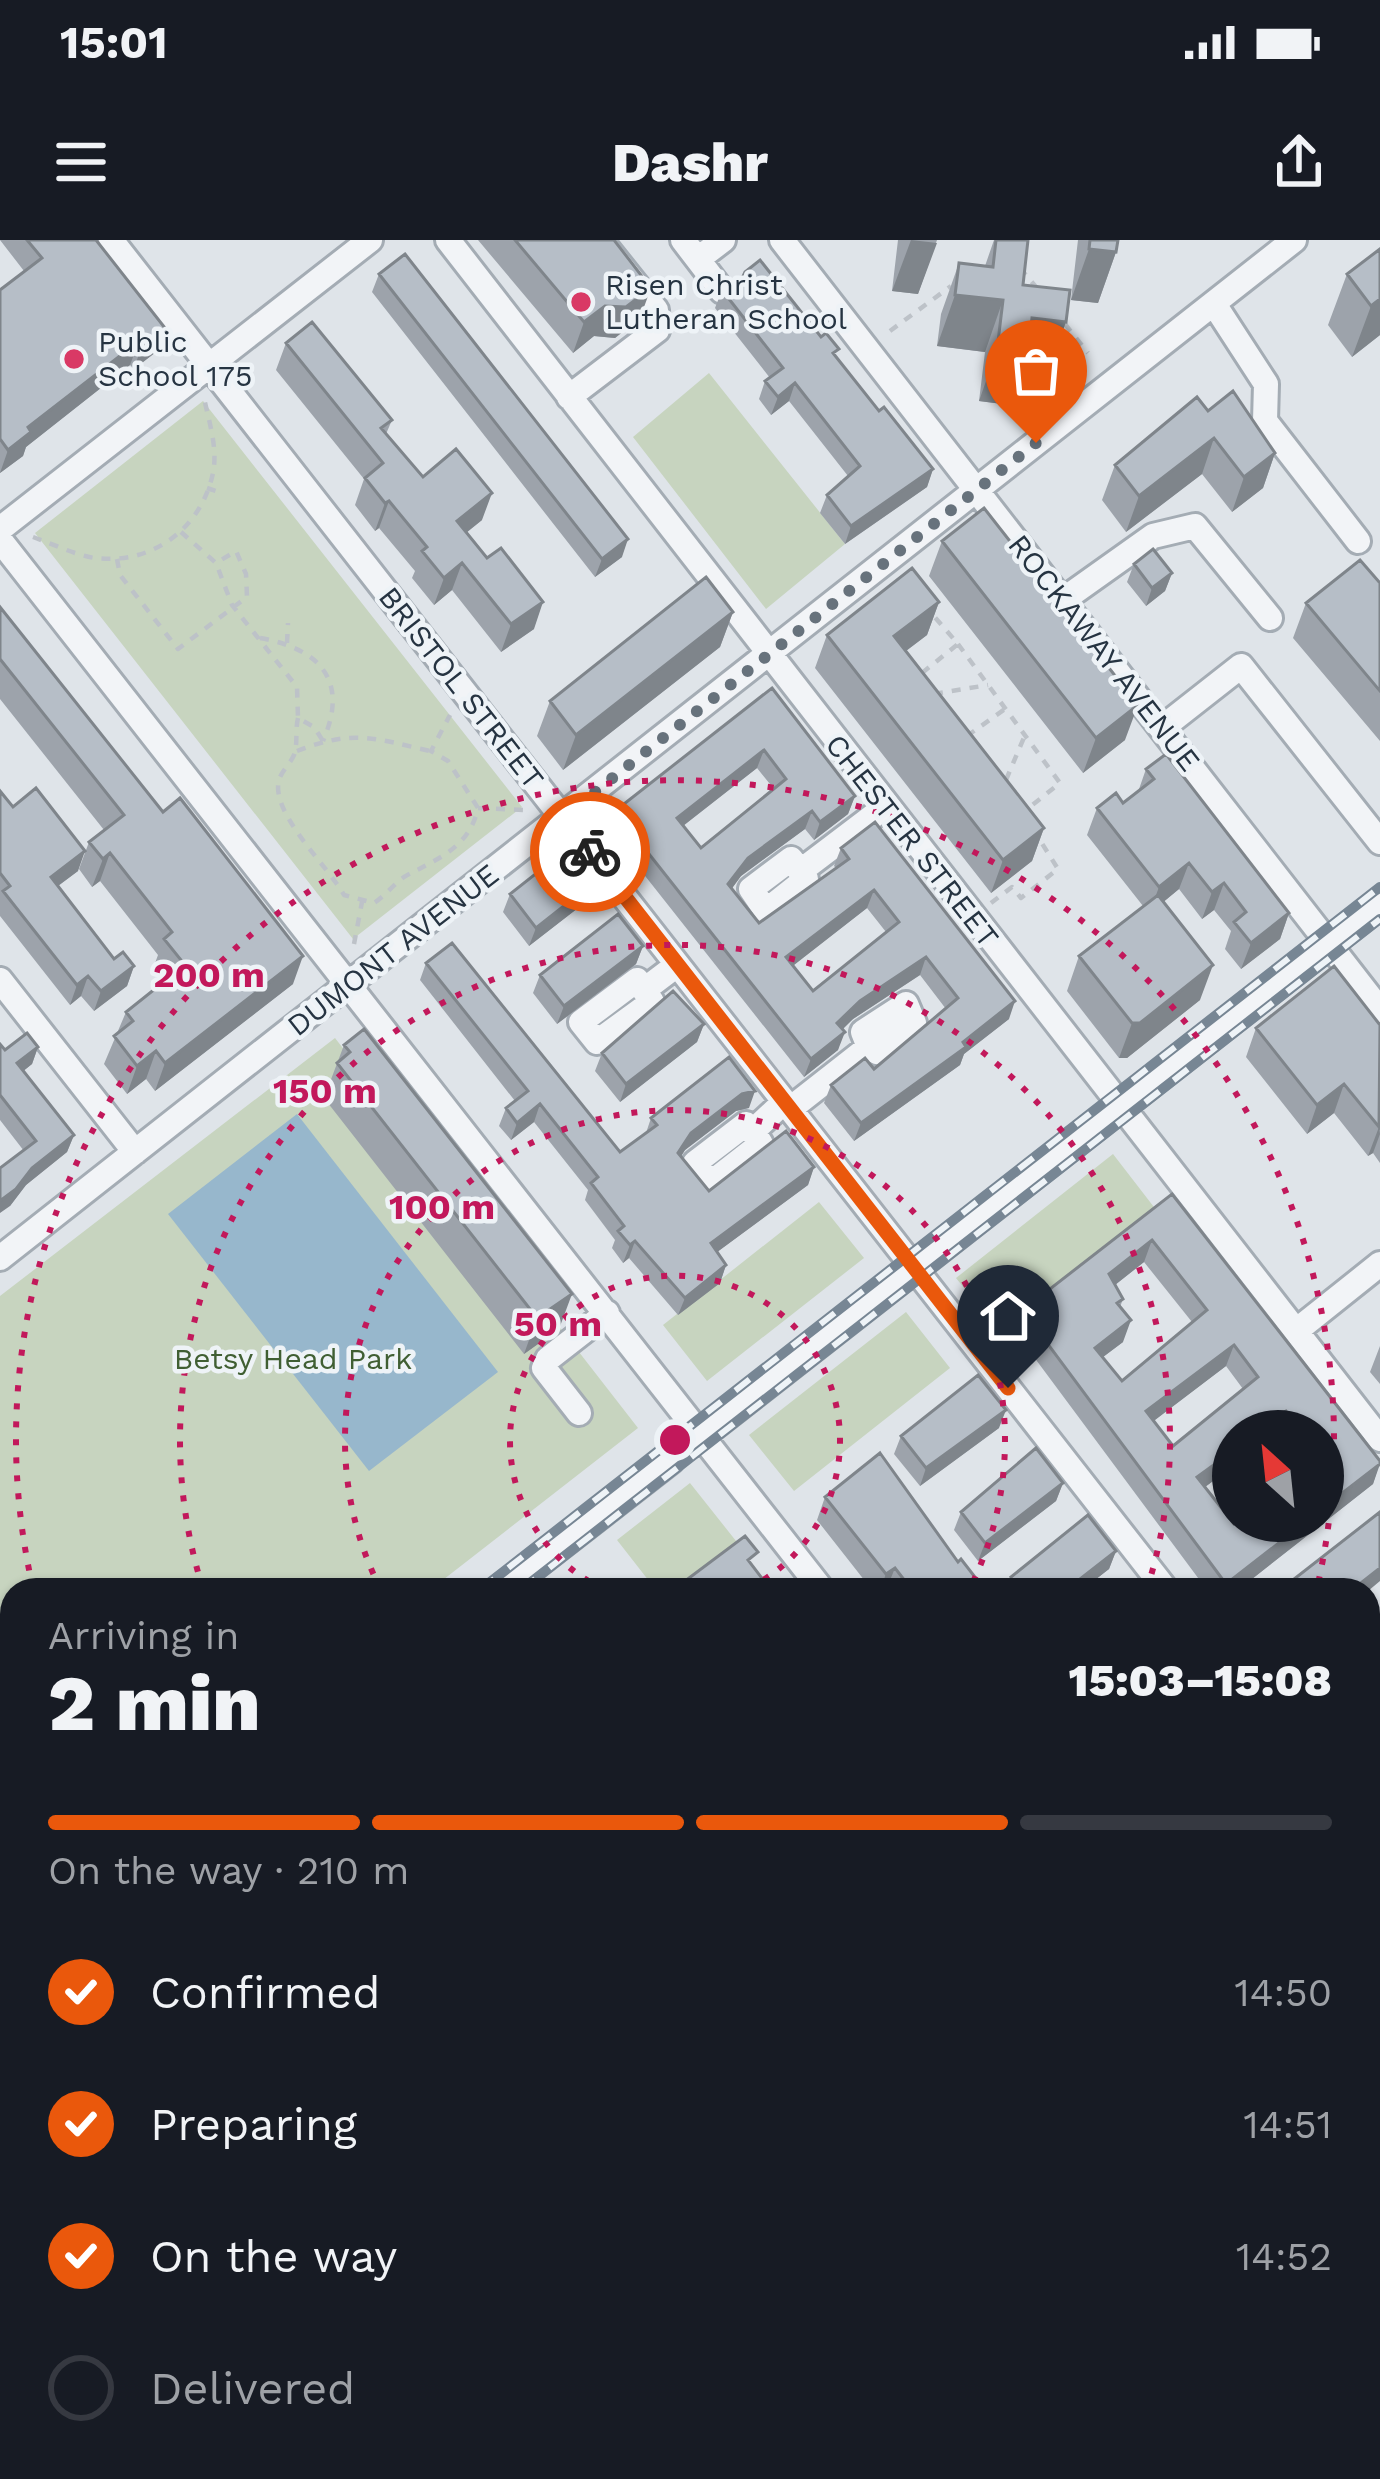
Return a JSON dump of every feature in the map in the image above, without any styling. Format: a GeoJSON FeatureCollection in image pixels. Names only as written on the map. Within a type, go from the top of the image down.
{"type":"FeatureCollection","features":[{"type":"Feature","properties":{"kind":"street","name":"BRISTOL STREET"},"geometry":{"type":"LineString","coordinates":[[111,240],[1157,1578]]}},
{"type":"Feature","properties":{"kind":"street"},"geometry":{"type":"LineString","coordinates":[[0,529],[370,240]]}},
{"type":"Feature","properties":{"kind":"street","name":"CHESTER STREET"},"geometry":{"type":"LineString","coordinates":[[448,240],[1380,1439]]}},
{"type":"Feature","properties":{"kind":"street"},"geometry":{"type":"LineString","coordinates":[[569,398],[657,330],[656,310],[600,240]]}},
{"type":"Feature","properties":{"kind":"street"},"geometry":{"type":"LineString","coordinates":[[722,291],[691,250],[723,240]]}},
{"type":"Feature","properties":{"kind":"street","name":"ROCKAWAY AVENUE"},"geometry":{"type":"LineString","coordinates":[[782,240],[1380,1010]]}},
{"type":"Feature","properties":{"kind":"street","name":"DUMONT AVENUE"},"geometry":{"type":"LineString","coordinates":[[0,1258],[1294,240]]}},
{"type":"Feature","properties":{"kind":"street"},"geometry":{"type":"LineString","coordinates":[[1214,304],[1266,384],[1264,421],[1358,541]]}},
{"type":"Feature","properties":{"kind":"street"},"geometry":{"type":"LineString","coordinates":[[1064,600],[1153,536],[1195,526],[1270,618]]}},
{"type":"Feature","properties":{"kind":"street"},"geometry":{"type":"LineString","coordinates":[[0,540],[607,1313],[687,1448],[811,1578]]}},
{"type":"Feature","properties":{"kind":"street"},"geometry":{"type":"LineString","coordinates":[[1162,728],[1240,666],[1380,842]]}},
{"type":"Feature","properties":{"kind":"street"},"geometry":{"type":"LineString","coordinates":[[802,870],[885,807]]}},
{"type":"Feature","properties":{"kind":"street"},"geometry":{"type":"LineString","coordinates":[[520,1578],[1380,907]]}},
{"type":"Feature","properties":{"kind":"street"},"geometry":{"type":"LineString","coordinates":[[644,990],[677,965]]}},
{"type":"Feature","properties":{"kind":"street"},"geometry":{"type":"LineString","coordinates":[[0,980],[135,1152]]}},
{"type":"Feature","properties":{"kind":"street"},"geometry":{"type":"LineString","coordinates":[[753,1131],[869,1047]]}},
{"type":"Feature","properties":{"kind":"street"},"geometry":{"type":"LineString","coordinates":[[1296,1330],[1380,1264]]}},
{"type":"Feature","properties":{"kind":"street"},"geometry":{"type":"LineString","coordinates":[[579,1413],[544,1368],[548,1359],[607,1313]]}},
{"type":"Feature","properties":{"kind":"path"},"geometry":{"type":"LineString","coordinates":[[1018,265],[1046,300]]}},
{"type":"Feature","properties":{"kind":"path"},"geometry":{"type":"LineString","coordinates":[[890,331],[968,274]]}},
{"type":"Feature","properties":{"kind":"path"},"geometry":{"type":"LineString","coordinates":[[1060,317],[1088,352]]}},
{"type":"Feature","properties":{"kind":"path"},"geometry":{"type":"LineString","coordinates":[[33,537],[90,558],[117,559],[148,552],[181,532],[207,488],[213,438],[204,398]]}},
{"type":"Feature","properties":{"kind":"path"},"geometry":{"type":"LineString","coordinates":[[207,488],[222,493]]}},
{"type":"Feature","properties":{"kind":"path"},"geometry":{"type":"LineString","coordinates":[[181,532],[216,563],[232,605],[296,687],[297,751],[278,782],[280,801],[344,895],[374,903],[404,878],[426,871],[465,841],[478,808]]}},
{"type":"Feature","properties":{"kind":"path"},"geometry":{"type":"LineString","coordinates":[[117,559],[120,574],[178,649],[247,597],[242,560],[236,551],[216,563]]}},
{"type":"Feature","properties":{"kind":"path"},"geometry":{"type":"LineString","coordinates":[[921,600],[1060,783],[1020,814],[1011,802]]}},
{"type":"Feature","properties":{"kind":"path"},"geometry":{"type":"LineString","coordinates":[[286,643],[288,623]]}},
{"type":"Feature","properties":{"kind":"path"},"geometry":{"type":"LineString","coordinates":[[260,638],[286,643],[321,667],[334,690],[335,712],[322,741]]}},
{"type":"Feature","properties":{"kind":"path"},"geometry":{"type":"LineString","coordinates":[[915,678],[958,644]]}},
{"type":"Feature","properties":{"kind":"path"},"geometry":{"type":"LineString","coordinates":[[940,711],[928,695],[988,685]]}},
{"type":"Feature","properties":{"kind":"path"},"geometry":{"type":"LineString","coordinates":[[952,726],[962,740],[1005,709]]}},
{"type":"Feature","properties":{"kind":"path"},"geometry":{"type":"LineString","coordinates":[[430,752],[450,715]]}},
{"type":"Feature","properties":{"kind":"path"},"geometry":{"type":"LineString","coordinates":[[298,718],[314,727],[322,741]]}},
{"type":"Feature","properties":{"kind":"path"},"geometry":{"type":"LineString","coordinates":[[297,751],[322,741],[377,734],[448,761],[478,808]]}},
{"type":"Feature","properties":{"kind":"path"},"geometry":{"type":"LineString","coordinates":[[1001,790],[1025,736]]}},
{"type":"Feature","properties":{"kind":"path"},"geometry":{"type":"LineString","coordinates":[[478,808],[524,810]]}},
{"type":"Feature","properties":{"kind":"path"},"geometry":{"type":"LineString","coordinates":[[972,918],[1012,887],[1021,898],[1058,869],[1032,830]]}},
{"type":"Feature","properties":{"kind":"path"},"geometry":{"type":"LineString","coordinates":[[354,944],[362,902]]}},
{"type":"Feature","properties":{"kind":"green space"},"geometry":{"type":"Polygon","coordinates":[[[709,373],[845,544],[766,609],[633,437],[709,373]]]}},
{"type":"Feature","properties":{"kind":"green space"},"geometry":{"type":"Polygon","coordinates":[[[203,401],[522,807],[353,939],[35,533],[203,401]]]}},
{"type":"Feature","properties":{"kind":"green space","name":"Betsy Head Park"},"geometry":{"type":"Polygon","coordinates":[[[335,1038],[638,1428],[445,1578],[0,1578],[0,1296],[335,1038]]]}},
{"type":"Feature","properties":{"kind":"green space"},"geometry":{"type":"Polygon","coordinates":[[[1113,1154],[1157,1211],[1001,1334],[956,1278],[1113,1154]]]}},
{"type":"Feature","properties":{"kind":"green space"},"geometry":{"type":"Polygon","coordinates":[[[819,1202],[864,1258],[707,1381],[663,1325],[819,1202]]]}},
{"type":"Feature","properties":{"kind":"green space"},"geometry":{"type":"Polygon","coordinates":[[[906,1312],[950,1368],[794,1491],[749,1435],[906,1312]]]}},
{"type":"Feature","properties":{"kind":"green space"},"geometry":{"type":"Polygon","coordinates":[[[690,1483],[740,1546],[699,1578],[647,1578],[617,1540],[690,1483]]]}},
{"type":"Feature","properties":{"kind":"water"},"geometry":{"type":"Polygon","coordinates":[[[297,1114],[498,1372],[369,1471],[168,1214],[297,1114]]]}},
{"type":"Feature","properties":{"kind":"building","name":"Public School 175"},"geometry":{"type":"Polygon","coordinates":[[[27,240],[96,240],[165,328],[142,345],[139,341],[28,427],[31,432],[8,450],[0,439],[0,290],[42,258],[27,240]]]}},
{"type":"Feature","properties":{"kind":"building"},"geometry":{"type":"Polygon","coordinates":[[[515,240],[614,240],[651,288],[626,307],[605,306],[584,322],[515,240]]]}},
{"type":"Feature","properties":{"kind":"building"},"geometry":{"type":"Polygon","coordinates":[[[996,240],[1028,240],[1023,285],[1070,290],[1066,322],[1032,318],[1028,354],[997,350],[1003,300],[955,295],[959,263],[993,267],[996,240]]]}},
{"type":"Feature","properties":{"kind":"building"},"geometry":{"type":"Polygon","coordinates":[[[1090,240],[1118,240],[1116,252],[1089,249],[1090,240]]]}},
{"type":"Feature","properties":{"kind":"building"},"geometry":{"type":"Polygon","coordinates":[[[1380,249],[1380,299],[1371,306],[1347,274],[1380,249]]]}},
{"type":"Feature","properties":{"kind":"building"},"geometry":{"type":"Polygon","coordinates":[[[405,254],[628,539],[602,559],[379,274],[405,254]]]}},
{"type":"Feature","properties":{"kind":"building"},"geometry":{"type":"Polygon","coordinates":[[[760,260],[821,337],[826,333],[839,349],[833,353],[879,411],[884,407],[933,469],[851,526],[827,495],[860,466],[795,383],[778,397],[765,381],[783,368],[722,290],[739,285],[745,272],[760,260]]]}},
{"type":"Feature","properties":{"kind":"building"},"geometry":{"type":"Polygon","coordinates":[[[312,322],[392,420],[381,428],[423,477],[456,449],[492,493],[457,521],[487,558],[501,548],[543,602],[511,624],[462,563],[444,578],[422,551],[427,547],[365,478],[383,463],[286,343],[312,322]]]}},
{"type":"Feature","properties":{"kind":"building"},"geometry":{"type":"Polygon","coordinates":[[[1233,391],[1275,453],[1244,477],[1214,438],[1139,496],[1115,465],[1197,397],[1208,411],[1233,391]]]}},
{"type":"Feature","properties":{"kind":"building"},"geometry":{"type":"Polygon","coordinates":[[[984,508],[1138,705],[1096,738],[942,541],[984,508]]]}},
{"type":"Feature","properties":{"kind":"building"},"geometry":{"type":"Polygon","coordinates":[[[1153,549],[1172,573],[1152,588],[1134,564],[1153,549]]]}},
{"type":"Feature","properties":{"kind":"building"},"geometry":{"type":"Polygon","coordinates":[[[1360,560],[1380,583],[1380,691],[1306,603],[1360,560]]]}},
{"type":"Feature","properties":{"kind":"building"},"geometry":{"type":"Polygon","coordinates":[[[912,568],[939,602],[894,636],[1044,828],[1003,860],[827,635],[912,568]]]}},
{"type":"Feature","properties":{"kind":"building"},"geometry":{"type":"Polygon","coordinates":[[[706,577],[733,612],[576,735],[550,701],[706,577]]]}},
{"type":"Feature","properties":{"kind":"building"},"geometry":{"type":"Polygon","coordinates":[[[0,607],[163,812],[180,798],[303,956],[165,1063],[156,1051],[137,1066],[114,1036],[133,1021],[126,1012],[185,965],[164,939],[172,932],[110,853],[103,859],[89,842],[124,815],[0,659],[0,607]]]}},
{"type":"Feature","properties":{"kind":"building"},"geometry":{"type":"Polygon","coordinates":[[[772,688],[855,796],[820,822],[812,811],[748,858],[728,884],[759,923],[849,859],[841,848],[875,822],[1015,1001],[963,1042],[966,1047],[861,1123],[831,1085],[865,1058],[874,1069],[958,998],[926,957],[860,1001],[837,1023],[845,1032],[811,1059],[615,811],[772,688]],[[764,750],[677,818],[701,848],[786,779],[764,750]],[[874,890],[786,957],[813,991],[899,922],[874,890]]]}},
{"type":"Feature","properties":{"kind":"building"},"geometry":{"type":"Polygon","coordinates":[[[1166,754],[1289,913],[1251,943],[1234,922],[1246,912],[1224,883],[1212,892],[1189,863],[1159,887],[1097,808],[1116,793],[1123,803],[1154,779],[1146,769],[1166,754]]]}},
{"type":"Feature","properties":{"kind":"building"},"geometry":{"type":"Polygon","coordinates":[[[36,788],[85,851],[51,877],[114,959],[123,952],[134,966],[101,991],[88,976],[77,985],[3,891],[10,886],[0,873],[0,791],[13,807],[36,788]]]}},
{"type":"Feature","properties":{"kind":"building"},"geometry":{"type":"Polygon","coordinates":[[[567,849],[593,883],[536,928],[510,894],[567,849]]]}},
{"type":"Feature","properties":{"kind":"building"},"geometry":{"type":"Polygon","coordinates":[[[1158,895],[1213,965],[1140,1023],[1132,1023],[1079,956],[1158,895]]]}},
{"type":"Feature","properties":{"kind":"building"},"geometry":{"type":"Polygon","coordinates":[[[618,914],[643,946],[564,1006],[540,975],[618,914]]]}},
{"type":"Feature","properties":{"kind":"building"},"geometry":{"type":"Polygon","coordinates":[[[452,943],[620,1152],[657,1125],[651,1118],[729,1057],[755,1091],[742,1094],[691,1133],[678,1153],[709,1191],[786,1131],[814,1167],[711,1243],[726,1265],[685,1298],[635,1241],[630,1245],[618,1231],[624,1226],[591,1183],[598,1177],[540,1104],[517,1123],[506,1108],[528,1091],[426,963],[452,943]]]}},
{"type":"Feature","properties":{"kind":"building"},"geometry":{"type":"Polygon","coordinates":[[[1334,966],[1380,1025],[1379,1127],[1344,1084],[1317,1105],[1256,1028],[1334,966]]]}},
{"type":"Feature","properties":{"kind":"building"},"geometry":{"type":"Polygon","coordinates":[[[673,991],[704,1024],[626,1084],[602,1053],[673,991]]]}},
{"type":"Feature","properties":{"kind":"building"},"geometry":{"type":"Polygon","coordinates":[[[364,1029],[572,1294],[537,1318],[337,1063],[350,1052],[344,1045],[364,1029]]]}},
{"type":"Feature","properties":{"kind":"building"},"geometry":{"type":"Polygon","coordinates":[[[27,1033],[38,1047],[17,1063],[74,1135],[0,1201],[0,1168],[36,1141],[0,1095],[0,1044],[5,1050],[27,1033]]]}},
{"type":"Feature","properties":{"kind":"building"},"geometry":{"type":"Polygon","coordinates":[[[1172,1194],[1340,1410],[1217,1410],[1258,1377],[1234,1345],[1146,1411],[1173,1446],[1212,1414],[1212,1466],[1197,1477],[1212,1496],[1212,1542],[1280,1542],[1234,1578],[1222,1578],[1036,1328],[1028,1334],[1014,1317],[1172,1194]],[[1152,1240],[1109,1274],[1123,1299],[1117,1303],[1131,1320],[1095,1348],[1122,1381],[1207,1310],[1152,1240]]]}},
{"type":"Feature","properties":{"kind":"building"},"geometry":{"type":"Polygon","coordinates":[[[978,1375],[1006,1410],[926,1468],[901,1436],[978,1375]]]}},
{"type":"Feature","properties":{"kind":"building"},"geometry":{"type":"Polygon","coordinates":[[[1344,1415],[1380,1461],[1344,1492],[1344,1415]]]}},
{"type":"Feature","properties":{"kind":"building"},"geometry":{"type":"Polygon","coordinates":[[[1036,1448],[1063,1483],[985,1543],[961,1512],[1036,1448]]]}},
{"type":"Feature","properties":{"kind":"building"},"geometry":{"type":"Polygon","coordinates":[[[880,1453],[958,1562],[961,1559],[976,1578],[903,1578],[895,1568],[886,1574],[825,1497],[880,1453]]]}},
{"type":"Feature","properties":{"kind":"building"},"geometry":{"type":"Polygon","coordinates":[[[1380,1512],[1380,1568],[1367,1578],[1295,1578],[1380,1512]]]}},
{"type":"Feature","properties":{"kind":"building"},"geometry":{"type":"Polygon","coordinates":[[[1088,1515],[1116,1551],[1081,1578],[1011,1577],[1088,1515]]]}},
{"type":"Feature","properties":{"kind":"building"},"geometry":{"type":"Polygon","coordinates":[[[745,1536],[758,1552],[748,1560],[762,1578],[689,1578],[745,1536]]]}},
{"type":"Feature","properties":{"kind":"railway"},"geometry":{"type":"LineString","coordinates":[[495,1578],[1380,887]]}},
{"type":"Feature","properties":{"kind":"railway"},"geometry":{"type":"LineString","coordinates":[[536,1578],[1380,919]]}},
{"type":"Feature","properties":{"kind":"way so far"},"geometry":{"type":"LineString","coordinates":[[590,852],[562,818],[1036,443]]}},
{"type":"Feature","properties":{"kind":"place","name":"Risen Christ Lutheran School"},"geometry":{"type":"Point","coordinates":[581,302]}},
{"type":"Feature","properties":{"kind":"place","name":"Public School 175"},"geometry":{"type":"Point","coordinates":[74,359]}},
{"type":"Feature","properties":{"kind":"route"},"geometry":{"type":"LineString","coordinates":[[590,852],[1008,1388]]}}]}
